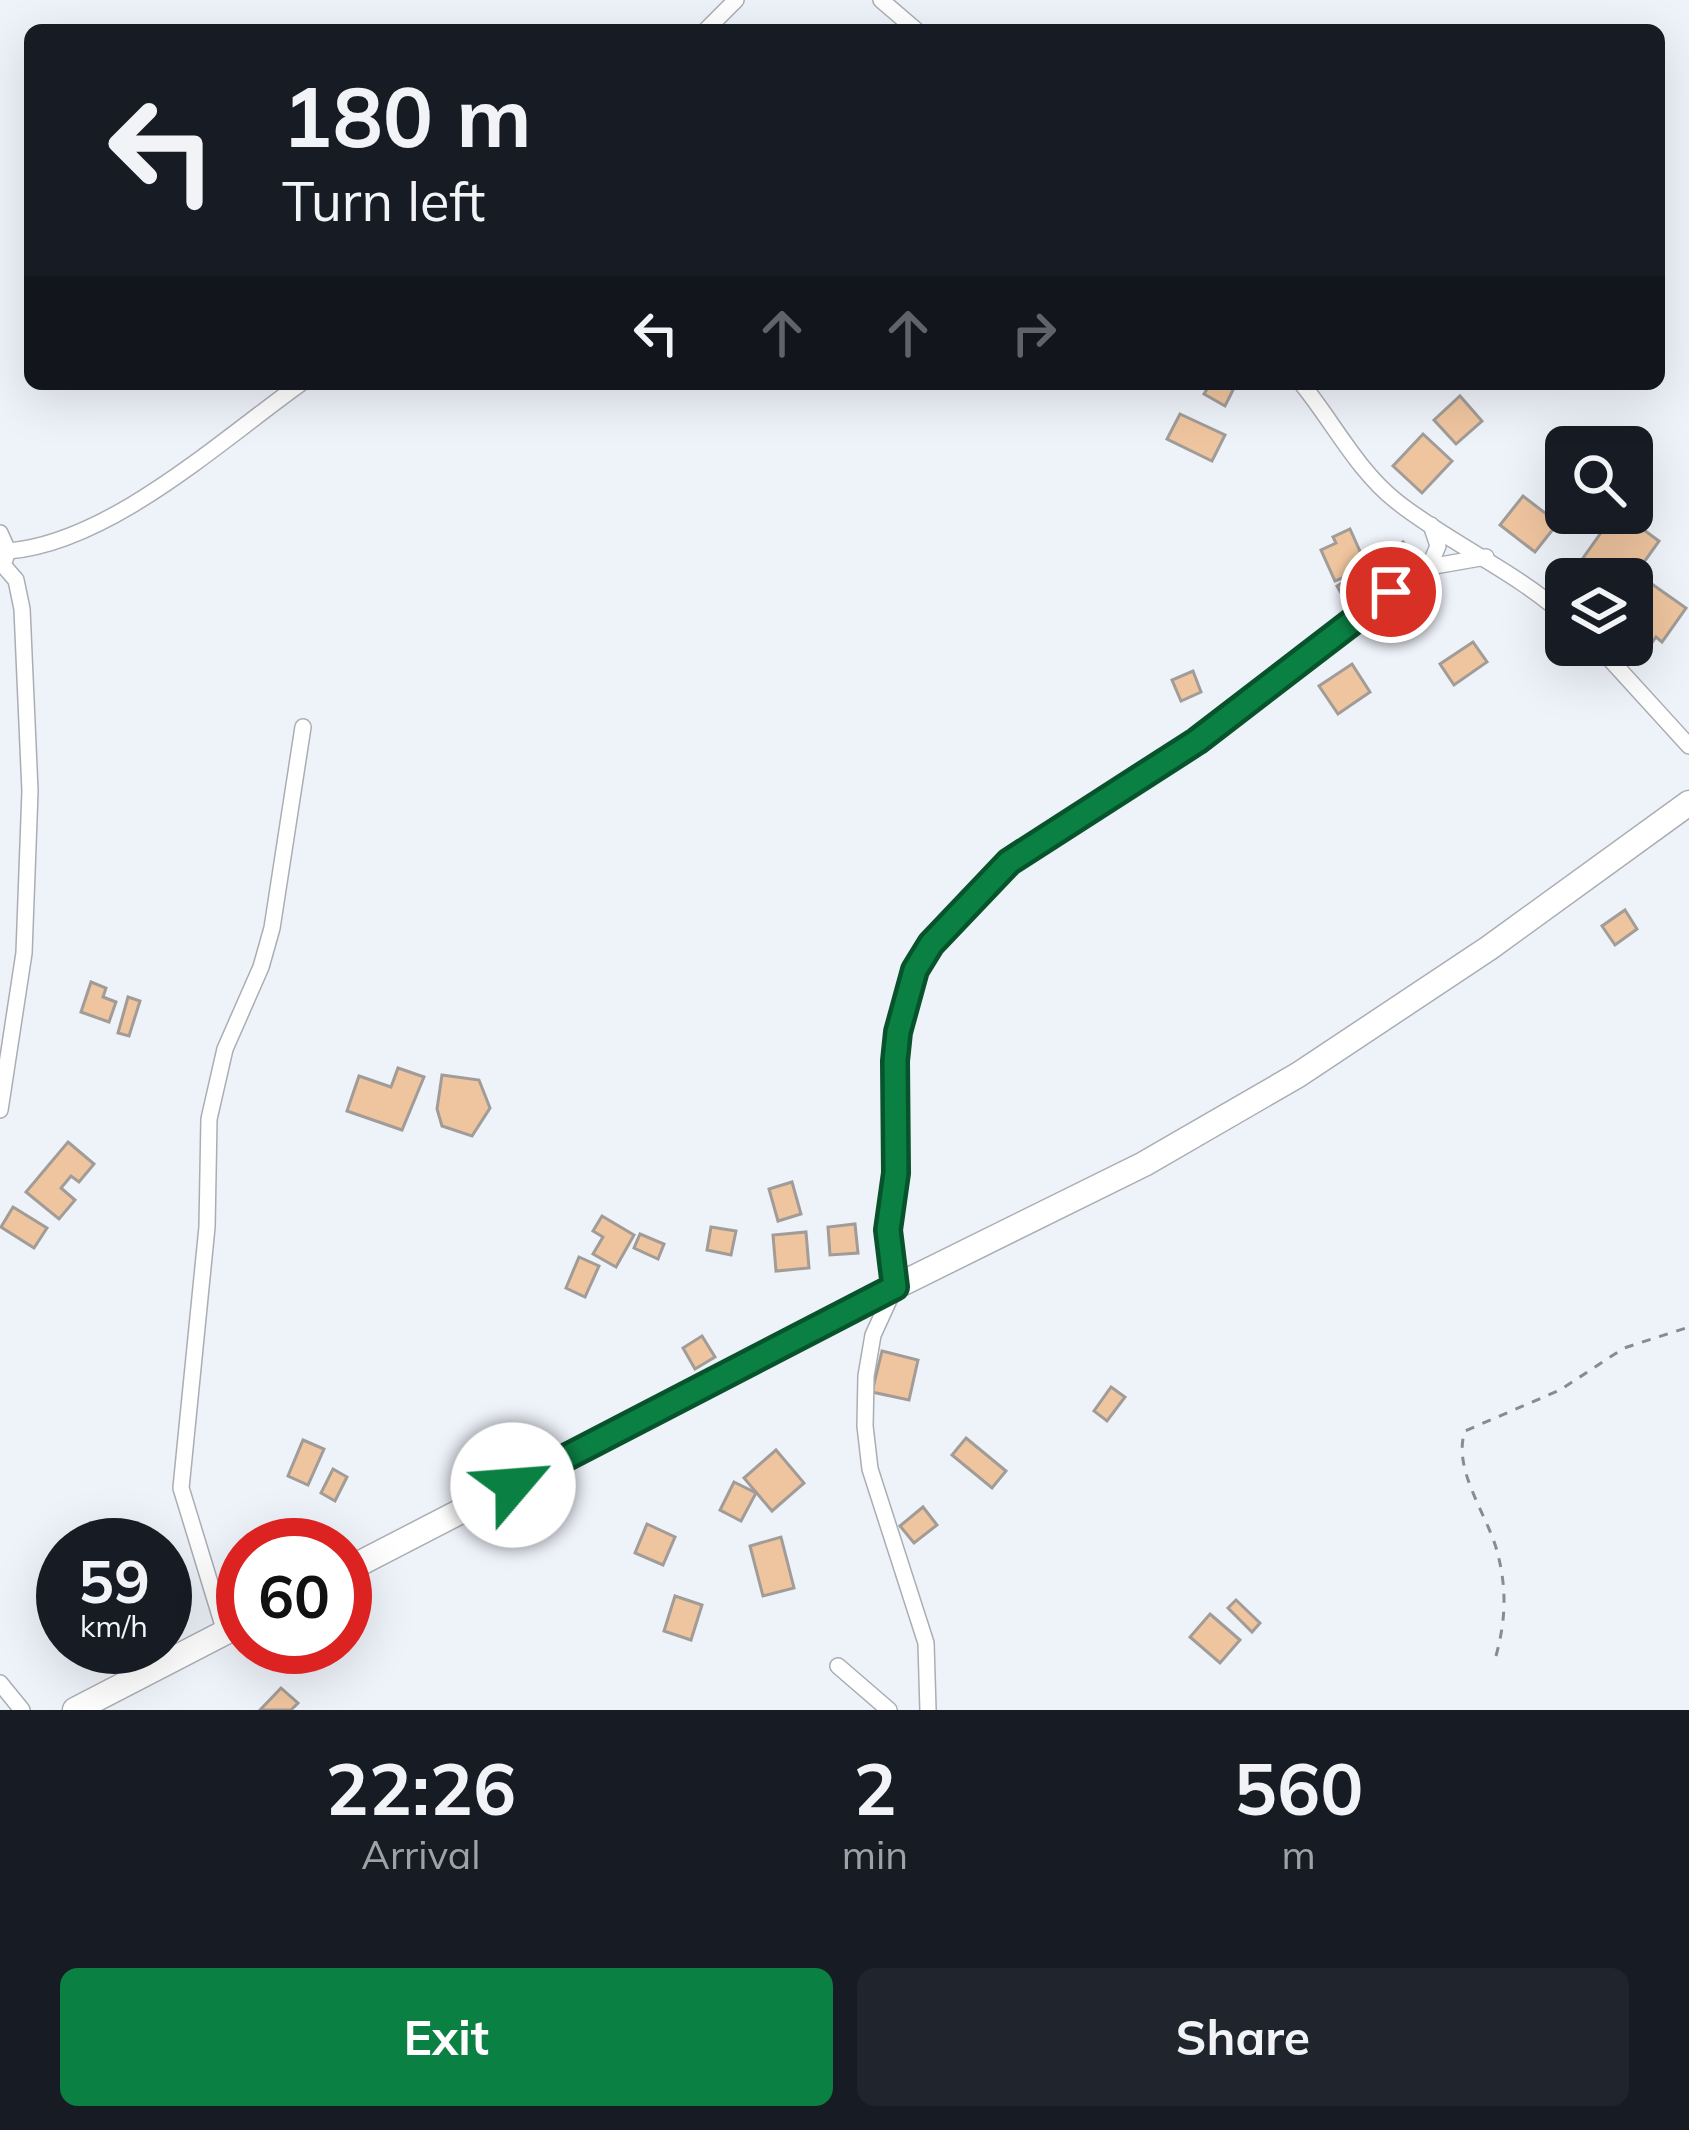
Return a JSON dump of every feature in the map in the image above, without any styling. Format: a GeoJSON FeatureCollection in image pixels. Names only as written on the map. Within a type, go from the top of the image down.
{"type":"FeatureCollection","features":[{"type":"Feature","properties":{"kind":"main road"},"geometry":{"type":"LineString","coordinates":[[372,1557],[1144,1164],[1298,1075],[1490,948],[1689,803]]}},
{"type":"Feature","properties":{"kind":"main road"},"geometry":{"type":"LineString","coordinates":[[75,1710],[216,1637]]}},
{"type":"Feature","properties":{"kind":"street"},"geometry":{"type":"LineString","coordinates":[[712,24],[736,0]]}},
{"type":"Feature","properties":{"kind":"street"},"geometry":{"type":"LineString","coordinates":[[881,0],[909,24]]}},
{"type":"Feature","properties":{"kind":"street"},"geometry":{"type":"LineString","coordinates":[[3,561],[128,509],[292,390]]}},
{"type":"Feature","properties":{"kind":"street"},"geometry":{"type":"LineString","coordinates":[[1306,390],[1392,498],[1545,599]]}},
{"type":"Feature","properties":{"kind":"street"},"geometry":{"type":"LineString","coordinates":[[1429,568],[1438,546],[1431,525]]}},
{"type":"Feature","properties":{"kind":"street"},"geometry":{"type":"LineString","coordinates":[[0,533],[3,561],[16,580],[22,609],[30,791],[24,953],[0,1110]]}},
{"type":"Feature","properties":{"kind":"street"},"geometry":{"type":"LineString","coordinates":[[928,1710],[926,1643],[870,1469],[865,1426],[873,1335],[895,1287],[888,1230],[896,1173],[895,1061],[915,970],[931,944],[1009,862],[1197,741],[1332,634],[1429,568],[1486,557]]}},
{"type":"Feature","properties":{"kind":"street"},"geometry":{"type":"LineString","coordinates":[[1616,666],[1689,746]]}},
{"type":"Feature","properties":{"kind":"street"},"geometry":{"type":"LineString","coordinates":[[216,1580],[181,1488],[207,1227],[209,1118],[226,1049],[272,928],[303,727]]}},
{"type":"Feature","properties":{"kind":"street"},"geometry":{"type":"LineString","coordinates":[[848,1312],[873,1335]]}},
{"type":"Feature","properties":{"kind":"street"},"geometry":{"type":"LineString","coordinates":[[838,1666],[889,1710]]}},
{"type":"Feature","properties":{"kind":"street"},"geometry":{"type":"LineString","coordinates":[[0,1683],[22,1710]]}},
{"type":"Feature","properties":{"kind":"path"},"geometry":{"type":"LineString","coordinates":[[1496,1656],[1506,1595],[1497,1550],[1464,1463],[1465,1431],[1560,1390],[1624,1348],[1689,1327]]}},
{"type":"Feature","properties":{"kind":"building"},"geometry":{"type":"Polygon","coordinates":[[[1206,390],[1233,390],[1225,406],[1204,394],[1206,390]]]}},
{"type":"Feature","properties":{"kind":"building"},"geometry":{"type":"Polygon","coordinates":[[[1460,396],[1482,421],[1456,444],[1434,420],[1460,396]]]}},
{"type":"Feature","properties":{"kind":"building"},"geometry":{"type":"Polygon","coordinates":[[[1180,414],[1225,435],[1212,461],[1167,439],[1180,414]]]}},
{"type":"Feature","properties":{"kind":"building"},"geometry":{"type":"Polygon","coordinates":[[[1423,434],[1452,461],[1422,493],[1393,466],[1423,434]]]}},
{"type":"Feature","properties":{"kind":"building"},"geometry":{"type":"Polygon","coordinates":[[[1523,496],[1545,513],[1545,534],[1549,534],[1535,552],[1500,525],[1523,496]]]}},
{"type":"Feature","properties":{"kind":"building"},"geometry":{"type":"Polygon","coordinates":[[[1350,529],[1367,567],[1335,581],[1321,550],[1350,529]]]}},
{"type":"Feature","properties":{"kind":"building"},"geometry":{"type":"Polygon","coordinates":[[[1600,534],[1650,534],[1659,541],[1647,558],[1583,558],[1600,534]]]}},
{"type":"Feature","properties":{"kind":"building"},"geometry":{"type":"Polygon","coordinates":[[[1403,542],[1430,573],[1416,585],[1389,555],[1403,542]]]}},
{"type":"Feature","properties":{"kind":"building"},"geometry":{"type":"Polygon","coordinates":[[[1375,563],[1389,587],[1351,610],[1337,586],[1375,563]]]}},
{"type":"Feature","properties":{"kind":"building"},"geometry":{"type":"Polygon","coordinates":[[[1653,585],[1686,608],[1662,642],[1656,637],[1653,641],[1653,585]]]}},
{"type":"Feature","properties":{"kind":"building"},"geometry":{"type":"Polygon","coordinates":[[[1473,642],[1487,662],[1454,685],[1440,664],[1473,642]]]}},
{"type":"Feature","properties":{"kind":"building"},"geometry":{"type":"Polygon","coordinates":[[[1352,664],[1370,692],[1338,714],[1319,686],[1352,664]]]}},
{"type":"Feature","properties":{"kind":"building"},"geometry":{"type":"Polygon","coordinates":[[[1193,671],[1201,692],[1181,701],[1172,680],[1193,671]]]}},
{"type":"Feature","properties":{"kind":"building"},"geometry":{"type":"Polygon","coordinates":[[[1625,910],[1637,929],[1615,945],[1602,926],[1625,910]]]}},
{"type":"Feature","properties":{"kind":"building"},"geometry":{"type":"Polygon","coordinates":[[[91,982],[106,988],[103,997],[116,1002],[109,1022],[81,1012],[91,982]]]}},
{"type":"Feature","properties":{"kind":"building"},"geometry":{"type":"Polygon","coordinates":[[[128,997],[140,1001],[129,1036],[118,1033],[128,997]]]}},
{"type":"Feature","properties":{"kind":"building"},"geometry":{"type":"Polygon","coordinates":[[[398,1068],[424,1077],[402,1130],[347,1111],[359,1076],[391,1087],[398,1068]]]}},
{"type":"Feature","properties":{"kind":"building"},"geometry":{"type":"Polygon","coordinates":[[[442,1075],[479,1080],[490,1108],[472,1136],[442,1126],[437,1109],[442,1075]]]}},
{"type":"Feature","properties":{"kind":"building"},"geometry":{"type":"Polygon","coordinates":[[[68,1142],[94,1164],[79,1182],[71,1176],[61,1188],[75,1200],[59,1219],[26,1192],[68,1142]]]}},
{"type":"Feature","properties":{"kind":"building"},"geometry":{"type":"Polygon","coordinates":[[[792,1182],[801,1214],[778,1221],[769,1189],[792,1182]]]}},
{"type":"Feature","properties":{"kind":"building"},"geometry":{"type":"Polygon","coordinates":[[[13,1207],[47,1228],[34,1248],[1,1227],[13,1207]]]}},
{"type":"Feature","properties":{"kind":"building"},"geometry":{"type":"Polygon","coordinates":[[[602,1216],[634,1235],[616,1267],[593,1254],[603,1237],[593,1231],[602,1216]]]}},
{"type":"Feature","properties":{"kind":"building"},"geometry":{"type":"Polygon","coordinates":[[[855,1224],[858,1253],[830,1255],[828,1227],[855,1224]]]}},
{"type":"Feature","properties":{"kind":"building"},"geometry":{"type":"Polygon","coordinates":[[[711,1227],[736,1231],[731,1255],[707,1250],[711,1227]]]}},
{"type":"Feature","properties":{"kind":"building"},"geometry":{"type":"Polygon","coordinates":[[[806,1232],[809,1268],[776,1271],[773,1235],[806,1232]]]}},
{"type":"Feature","properties":{"kind":"building"},"geometry":{"type":"Polygon","coordinates":[[[640,1234],[664,1244],[658,1259],[634,1248],[640,1234]]]}},
{"type":"Feature","properties":{"kind":"building"},"geometry":{"type":"Polygon","coordinates":[[[579,1257],[599,1266],[585,1297],[566,1288],[579,1257]]]}},
{"type":"Feature","properties":{"kind":"building"},"geometry":{"type":"Polygon","coordinates":[[[702,1336],[715,1357],[695,1369],[683,1348],[702,1336]]]}},
{"type":"Feature","properties":{"kind":"building"},"geometry":{"type":"Polygon","coordinates":[[[882,1351],[918,1360],[909,1400],[872,1392],[882,1351]]]}},
{"type":"Feature","properties":{"kind":"building"},"geometry":{"type":"Polygon","coordinates":[[[1111,1387],[1125,1397],[1107,1421],[1094,1411],[1111,1387]]]}},
{"type":"Feature","properties":{"kind":"building"},"geometry":{"type":"Polygon","coordinates":[[[966,1438],[1006,1471],[992,1488],[952,1455],[966,1438]]]}},
{"type":"Feature","properties":{"kind":"building"},"geometry":{"type":"Polygon","coordinates":[[[303,1440],[324,1449],[308,1485],[288,1476],[303,1440]]]}},
{"type":"Feature","properties":{"kind":"building"},"geometry":{"type":"Polygon","coordinates":[[[776,1450],[804,1483],[772,1511],[744,1478],[776,1450]]]}},
{"type":"Feature","properties":{"kind":"building"},"geometry":{"type":"Polygon","coordinates":[[[333,1469],[347,1477],[335,1501],[321,1493],[333,1469]]]}},
{"type":"Feature","properties":{"kind":"building"},"geometry":{"type":"Polygon","coordinates":[[[734,1482],[756,1493],[741,1521],[720,1510],[734,1482]]]}},
{"type":"Feature","properties":{"kind":"building"},"geometry":{"type":"Polygon","coordinates":[[[923,1507],[937,1525],[914,1543],[900,1526],[923,1507]]]}},
{"type":"Feature","properties":{"kind":"building"},"geometry":{"type":"Polygon","coordinates":[[[647,1524],[675,1537],[663,1565],[635,1553],[647,1524]]]}},
{"type":"Feature","properties":{"kind":"building"},"geometry":{"type":"Polygon","coordinates":[[[781,1537],[794,1588],[763,1596],[750,1546],[781,1537]]]}},
{"type":"Feature","properties":{"kind":"building"},"geometry":{"type":"Polygon","coordinates":[[[675,1596],[702,1605],[691,1640],[664,1631],[675,1596]]]}},
{"type":"Feature","properties":{"kind":"building"},"geometry":{"type":"Polygon","coordinates":[[[1236,1600],[1260,1623],[1252,1632],[1228,1608],[1236,1600]]]}},
{"type":"Feature","properties":{"kind":"building"},"geometry":{"type":"Polygon","coordinates":[[[1210,1614],[1240,1640],[1220,1663],[1190,1637],[1210,1614]]]}},
{"type":"Feature","properties":{"kind":"building"},"geometry":{"type":"Polygon","coordinates":[[[281,1688],[298,1703],[291,1710],[260,1710],[281,1688]]]}},
{"type":"Feature","properties":{"kind":"route"},"geometry":{"type":"LineString","coordinates":[[513,1485],[895,1287],[888,1230],[896,1173],[893,1099],[898,1032],[915,970],[931,944],[1009,862],[1197,741],[1391,592]]}}]}
